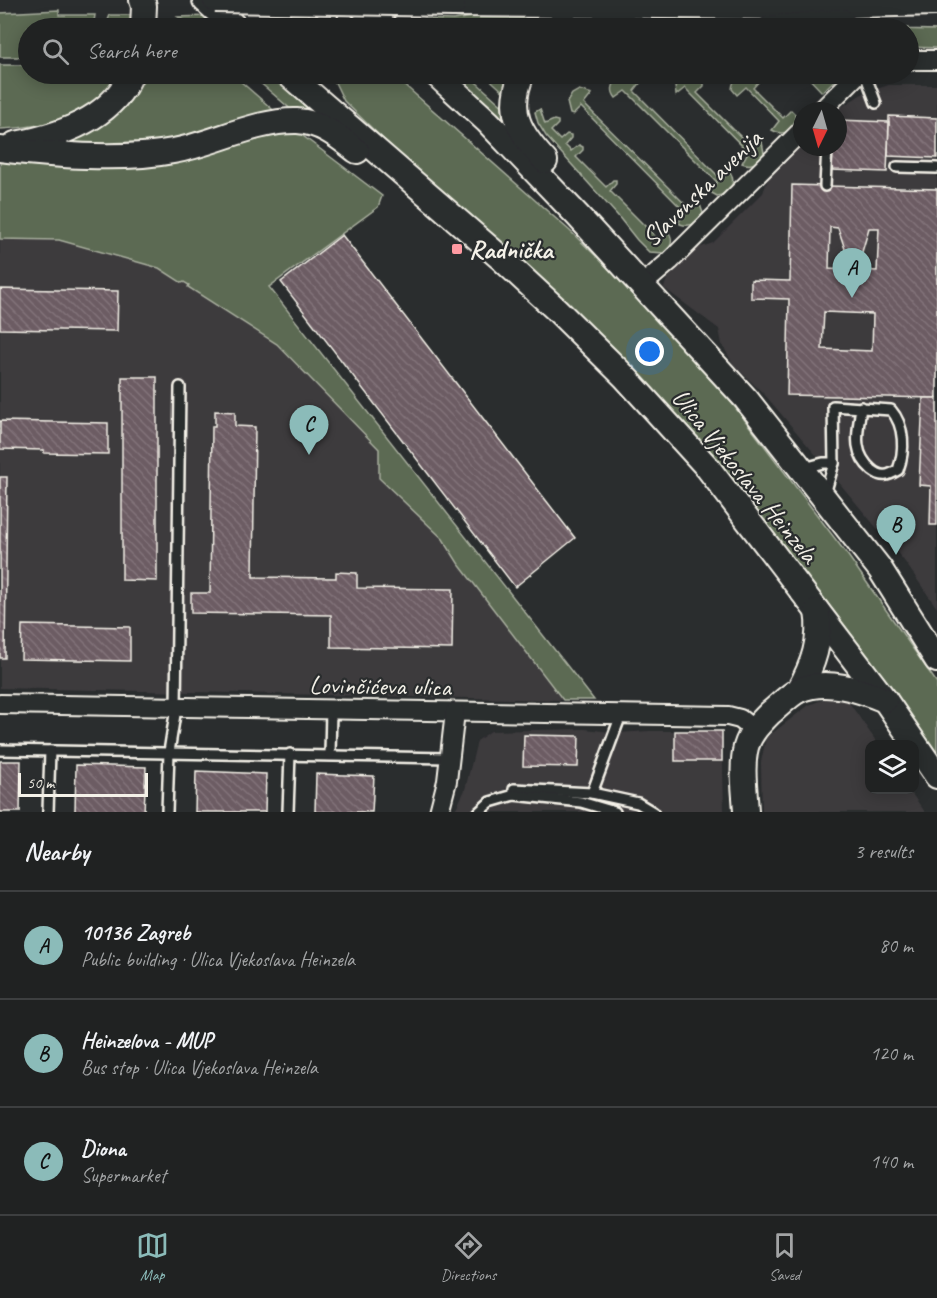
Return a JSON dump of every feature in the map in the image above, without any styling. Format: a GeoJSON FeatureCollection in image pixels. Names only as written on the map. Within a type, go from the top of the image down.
{"type":"FeatureCollection","features":[{"type":"Feature","properties":{"kind":"main road"},"geometry":{"type":"LineString","coordinates":[[142,0],[143,18]]}},
{"type":"Feature","properties":{"kind":"main road"},"geometry":{"type":"LineString","coordinates":[[205,0],[225,18]]}},
{"type":"Feature","properties":{"kind":"main road"},"geometry":{"type":"LineString","coordinates":[[215,0],[771,7],[937,4]]}},
{"type":"Feature","properties":{"kind":"main road"},"geometry":{"type":"LineString","coordinates":[[322,18],[332,0]]}},
{"type":"Feature","properties":{"kind":"main road"},"geometry":{"type":"LineString","coordinates":[[354,0],[375,18]]}},
{"type":"Feature","properties":{"kind":"main road"},"geometry":{"type":"LineString","coordinates":[[867,18],[896,15],[937,4]]}},
{"type":"Feature","properties":{"kind":"main road"},"geometry":{"type":"LineString","coordinates":[[0,148],[38,139],[83,123],[100,112],[126,84]]}},
{"type":"Feature","properties":{"kind":"main road","name":"Ulica Vjekoslava Heinzela"},"geometry":{"type":"LineString","coordinates":[[300,84],[426,191],[556,309],[625,377],[708,468],[885,700],[937,776]]}},
{"type":"Feature","properties":{"kind":"main road"},"geometry":{"type":"LineString","coordinates":[[319,84],[328,102],[343,120]]}},
{"type":"Feature","properties":{"kind":"main road","name":"Ulica Vjekoslava Heinzela"},"geometry":{"type":"LineString","coordinates":[[447,84],[488,122],[578,216],[746,399],[880,569],[937,660]]}},
{"type":"Feature","properties":{"kind":"main road"},"geometry":{"type":"LineString","coordinates":[[518,84],[514,104],[519,125],[532,147],[566,184],[572,194],[578,216]]}},
{"type":"Feature","properties":{"kind":"main road"},"geometry":{"type":"LineString","coordinates":[[0,148],[73,155],[150,154],[191,148],[280,122],[297,121],[318,125],[392,177],[426,191]]}},
{"type":"Feature","properties":{"kind":"main road"},"geometry":{"type":"LineString","coordinates":[[746,812],[744,760],[748,739],[779,705],[799,690],[808,674],[816,650],[820,625],[817,611]]}},
{"type":"Feature","properties":{"kind":"main road"},"geometry":{"type":"LineString","coordinates":[[799,690],[829,685],[856,690],[885,700]]}},
{"type":"Feature","properties":{"kind":"street"},"geometry":{"type":"LineString","coordinates":[[919,60],[937,60]]}},
{"type":"Feature","properties":{"kind":"street"},"geometry":{"type":"LineString","coordinates":[[830,102],[848,84]]}},
{"type":"Feature","properties":{"kind":"street","name":"Slavonska avenija"},"geometry":{"type":"LineString","coordinates":[[642,285],[670,261],[793,139]]}},
{"type":"Feature","properties":{"kind":"street","name":"Lovinčićeva ulica"},"geometry":{"type":"LineString","coordinates":[[0,704],[728,716],[740,719],[754,730]]}},
{"type":"Feature","properties":{"kind":"street"},"geometry":{"type":"LineString","coordinates":[[439,812],[447,782],[455,712]]}},
{"type":"Feature","properties":{"kind":"lane"},"geometry":{"type":"LineString","coordinates":[[869,84],[876,103]]}},
{"type":"Feature","properties":{"kind":"lane"},"geometry":{"type":"LineString","coordinates":[[825,186],[827,156]]}},
{"type":"Feature","properties":{"kind":"lane"},"geometry":{"type":"LineString","coordinates":[[897,167],[937,168]]}},
{"type":"Feature","properties":{"kind":"lane"},"geometry":{"type":"LineString","coordinates":[[167,812],[169,752],[176,708],[180,387]]}},
{"type":"Feature","properties":{"kind":"lane"},"geometry":{"type":"LineString","coordinates":[[823,499],[834,463],[833,406],[861,406],[891,410],[897,416],[902,439],[903,457],[898,470],[888,476],[881,475],[862,459],[856,443],[861,406]]}},
{"type":"Feature","properties":{"kind":"lane"},"geometry":{"type":"LineString","coordinates":[[801,469],[822,463],[834,463]]}},
{"type":"Feature","properties":{"kind":"lane"},"geometry":{"type":"LineString","coordinates":[[330,755],[331,710]]}},
{"type":"Feature","properties":{"kind":"lane"},"geometry":{"type":"LineString","coordinates":[[592,793],[621,715]]}},
{"type":"Feature","properties":{"kind":"lane"},"geometry":{"type":"LineString","coordinates":[[0,750],[449,758]]}},
{"type":"Feature","properties":{"kind":"lane"},"geometry":{"type":"LineString","coordinates":[[48,812],[50,751]]}},
{"type":"Feature","properties":{"kind":"lane"},"geometry":{"type":"LineString","coordinates":[[288,812],[290,754]]}},
{"type":"Feature","properties":{"kind":"lane"},"geometry":{"type":"LineString","coordinates":[[514,795],[514,789],[592,793],[638,803],[653,812]]}},
{"type":"Feature","properties":{"kind":"lane"},"geometry":{"type":"LineString","coordinates":[[479,812],[490,802],[514,795],[581,802],[615,812]]}},
{"type":"Feature","properties":{"kind":"shaded area"},"geometry":{"type":"Polygon","coordinates":[[[889,85],[937,85],[937,608],[905,562],[832,474],[765,395],[733,364],[722,344],[719,329],[664,288],[667,279],[696,249],[713,243],[763,193],[770,174],[793,152],[793,156],[847,156],[847,103],[862,94],[889,85]]]}},
{"type":"Feature","properties":{"kind":"shaded area"},"geometry":{"type":"Polygon","coordinates":[[[0,239],[59,240],[159,268],[182,283],[184,281],[189,287],[277,344],[379,449],[379,478],[443,539],[458,563],[563,700],[0,688],[0,239]]]}},
{"type":"Feature","properties":{"kind":"shaded area"},"geometry":{"type":"Polygon","coordinates":[[[832,696],[848,701],[875,740],[865,740],[865,794],[912,794],[925,812],[762,812],[761,762],[766,738],[809,705],[832,696]]]}},
{"type":"Feature","properties":{"kind":"shaded area"},"geometry":{"type":"Polygon","coordinates":[[[585,729],[619,733],[722,731],[724,812],[454,812],[465,790],[477,741],[491,731],[585,729]]]}},
{"type":"Feature","properties":{"kind":"green space"},"geometry":{"type":"Polygon","coordinates":[[[295,0],[317,1],[307,18],[280,18],[295,0]]]}},
{"type":"Feature","properties":{"kind":"green space"},"geometry":{"type":"Polygon","coordinates":[[[59,10],[59,15],[95,15],[95,18],[18,18],[18,57],[0,57],[0,13],[59,10]]]}},
{"type":"Feature","properties":{"kind":"green space"},"geometry":{"type":"Polygon","coordinates":[[[110,15],[133,15],[133,18],[109,18],[110,15]]]}},
{"type":"Feature","properties":{"kind":"green space"},"geometry":{"type":"Polygon","coordinates":[[[210,16],[212,18],[180,18],[178,17],[210,16]]]}},
{"type":"Feature","properties":{"kind":"green space"},"geometry":{"type":"Polygon","coordinates":[[[479,16],[758,18],[466,18],[479,16]]]}},
{"type":"Feature","properties":{"kind":"green space"},"geometry":{"type":"Polygon","coordinates":[[[919,29],[937,30],[937,48],[919,47],[919,29]]]}},
{"type":"Feature","properties":{"kind":"green space"},"geometry":{"type":"Polygon","coordinates":[[[0,65],[18,65],[18,84],[110,84],[94,100],[67,117],[35,126],[0,129],[0,65]]]}},
{"type":"Feature","properties":{"kind":"green space"},"geometry":{"type":"Polygon","coordinates":[[[140,84],[243,84],[279,115],[155,145],[66,144],[92,131],[114,116],[140,84]]]}},
{"type":"Feature","properties":{"kind":"green space"},"geometry":{"type":"Polygon","coordinates":[[[262,84],[287,84],[319,112],[294,112],[262,84]]]}},
{"type":"Feature","properties":{"kind":"green space"},"geometry":{"type":"Polygon","coordinates":[[[336,84],[403,84],[570,231],[645,303],[728,398],[849,557],[937,683],[937,760],[871,660],[705,448],[477,225],[344,101],[336,84]]]}},
{"type":"Feature","properties":{"kind":"green space"},"geometry":{"type":"Polygon","coordinates":[[[460,84],[478,84],[508,111],[507,125],[460,84]]]}},
{"type":"Feature","properties":{"kind":"green space"},"geometry":{"type":"Polygon","coordinates":[[[495,84],[510,84],[507,95],[495,84]]]}},
{"type":"Feature","properties":{"kind":"green space"},"geometry":{"type":"Polygon","coordinates":[[[614,84],[639,84],[634,91],[721,179],[730,172],[733,180],[731,187],[717,196],[710,192],[717,182],[626,91],[616,98],[612,89],[614,84]]]}},
{"type":"Feature","properties":{"kind":"green space"},"geometry":{"type":"Polygon","coordinates":[[[677,84],[704,84],[697,93],[752,148],[760,141],[762,142],[764,153],[760,159],[749,165],[742,163],[748,152],[685,88],[676,95],[675,86],[677,84]]]}},
{"type":"Feature","properties":{"kind":"green space"},"geometry":{"type":"Polygon","coordinates":[[[733,84],[757,84],[753,88],[783,118],[791,110],[793,112],[793,126],[781,133],[772,130],[779,121],[746,87],[737,95],[732,89],[733,84]]]}},
{"type":"Feature","properties":{"kind":"green space"},"geometry":{"type":"Polygon","coordinates":[[[814,84],[830,84],[822,92],[814,84]]]}},
{"type":"Feature","properties":{"kind":"green space"},"geometry":{"type":"Polygon","coordinates":[[[579,90],[592,94],[584,104],[690,209],[699,202],[703,213],[699,220],[691,225],[680,224],[679,221],[686,213],[581,107],[573,115],[570,114],[567,102],[572,94],[579,90]]]}},
{"type":"Feature","properties":{"kind":"green space"},"geometry":{"type":"Polygon","coordinates":[[[540,109],[545,124],[554,120],[558,121],[551,131],[560,140],[567,134],[571,135],[565,145],[571,151],[579,145],[583,147],[576,157],[606,187],[616,180],[616,184],[610,191],[658,239],[669,233],[671,244],[665,253],[649,252],[546,136],[538,123],[535,112],[540,109]]]}},
{"type":"Feature","properties":{"kind":"green space"},"geometry":{"type":"Polygon","coordinates":[[[295,130],[382,196],[378,207],[269,287],[594,700],[563,700],[458,563],[443,539],[379,478],[379,449],[277,344],[188,287],[189,285],[159,268],[59,240],[0,239],[0,161],[295,130]]]}},
{"type":"Feature","properties":{"kind":"building"},"geometry":{"type":"Polygon","coordinates":[[[889,116],[937,118],[937,158],[888,156],[889,116]]]}},
{"type":"Feature","properties":{"kind":"building"},"geometry":{"type":"Polygon","coordinates":[[[847,120],[889,122],[887,172],[832,170],[833,156],[847,156],[847,120]]]}},
{"type":"Feature","properties":{"kind":"building"},"geometry":{"type":"Polygon","coordinates":[[[792,185],[937,189],[937,398],[787,395],[789,299],[751,298],[751,280],[790,281],[792,185]],[[830,227],[829,269],[844,270],[845,249],[838,228],[830,227]],[[869,228],[862,252],[860,270],[877,271],[879,228],[869,228]],[[824,312],[822,349],[872,351],[873,314],[824,312]]]}},
{"type":"Feature","properties":{"kind":"building"},"geometry":{"type":"Polygon","coordinates":[[[342,235],[575,538],[515,587],[281,282],[342,235]]]}},
{"type":"Feature","properties":{"kind":"building"},"geometry":{"type":"Polygon","coordinates":[[[0,289],[118,291],[117,331],[0,329],[0,289]]]}},
{"type":"Feature","properties":{"kind":"building"},"geometry":{"type":"Polygon","coordinates":[[[122,377],[157,377],[157,581],[122,580],[122,377]]]}},
{"type":"Feature","properties":{"kind":"building"},"geometry":{"type":"Polygon","coordinates":[[[923,398],[937,398],[937,525],[930,525],[931,486],[919,485],[923,398]]]}},
{"type":"Feature","properties":{"kind":"building"},"geometry":{"type":"Polygon","coordinates":[[[215,411],[235,412],[235,426],[255,427],[253,577],[336,578],[336,572],[357,573],[357,588],[453,589],[452,649],[331,647],[331,615],[191,613],[191,593],[210,593],[212,426],[215,426],[215,411]]]}},
{"type":"Feature","properties":{"kind":"building"},"geometry":{"type":"Polygon","coordinates":[[[0,421],[108,423],[108,454],[44,453],[44,450],[0,449],[0,421]]]}},
{"type":"Feature","properties":{"kind":"building"},"geometry":{"type":"Polygon","coordinates":[[[0,477],[7,477],[5,658],[0,658],[0,477]]]}},
{"type":"Feature","properties":{"kind":"building"},"geometry":{"type":"Polygon","coordinates":[[[22,625],[130,627],[130,661],[21,659],[22,625]]]}},
{"type":"Feature","properties":{"kind":"building"},"geometry":{"type":"Polygon","coordinates":[[[675,731],[722,731],[722,761],[675,761],[675,731]]]}},
{"type":"Feature","properties":{"kind":"building"},"geometry":{"type":"Polygon","coordinates":[[[524,735],[579,736],[578,767],[523,766],[524,735]]]}},
{"type":"Feature","properties":{"kind":"building"},"geometry":{"type":"Polygon","coordinates":[[[0,761],[21,761],[20,812],[0,812],[0,761]]]}},
{"type":"Feature","properties":{"kind":"building"},"geometry":{"type":"Polygon","coordinates":[[[76,765],[146,767],[144,812],[75,812],[76,765]]]}},
{"type":"Feature","properties":{"kind":"building"},"geometry":{"type":"Polygon","coordinates":[[[196,771],[266,774],[265,812],[195,812],[196,771]]]}},
{"type":"Feature","properties":{"kind":"building"},"geometry":{"type":"Polygon","coordinates":[[[316,774],[374,776],[372,812],[315,812],[316,774]]]}},
{"type":"Feature","properties":{"kind":"place","name":"Radnička"},"geometry":{"type":"Point","coordinates":[457,249]}},
{"type":"Feature","properties":{"kind":"place","name":"10136 Zagreb"},"geometry":{"type":"Point","coordinates":[852,298]}},
{"type":"Feature","properties":{"kind":"place","name":"Diona"},"geometry":{"type":"Point","coordinates":[309,455]}},
{"type":"Feature","properties":{"kind":"place","name":"Heinzelova - MUP"},"geometry":{"type":"Point","coordinates":[896,555]}}]}
